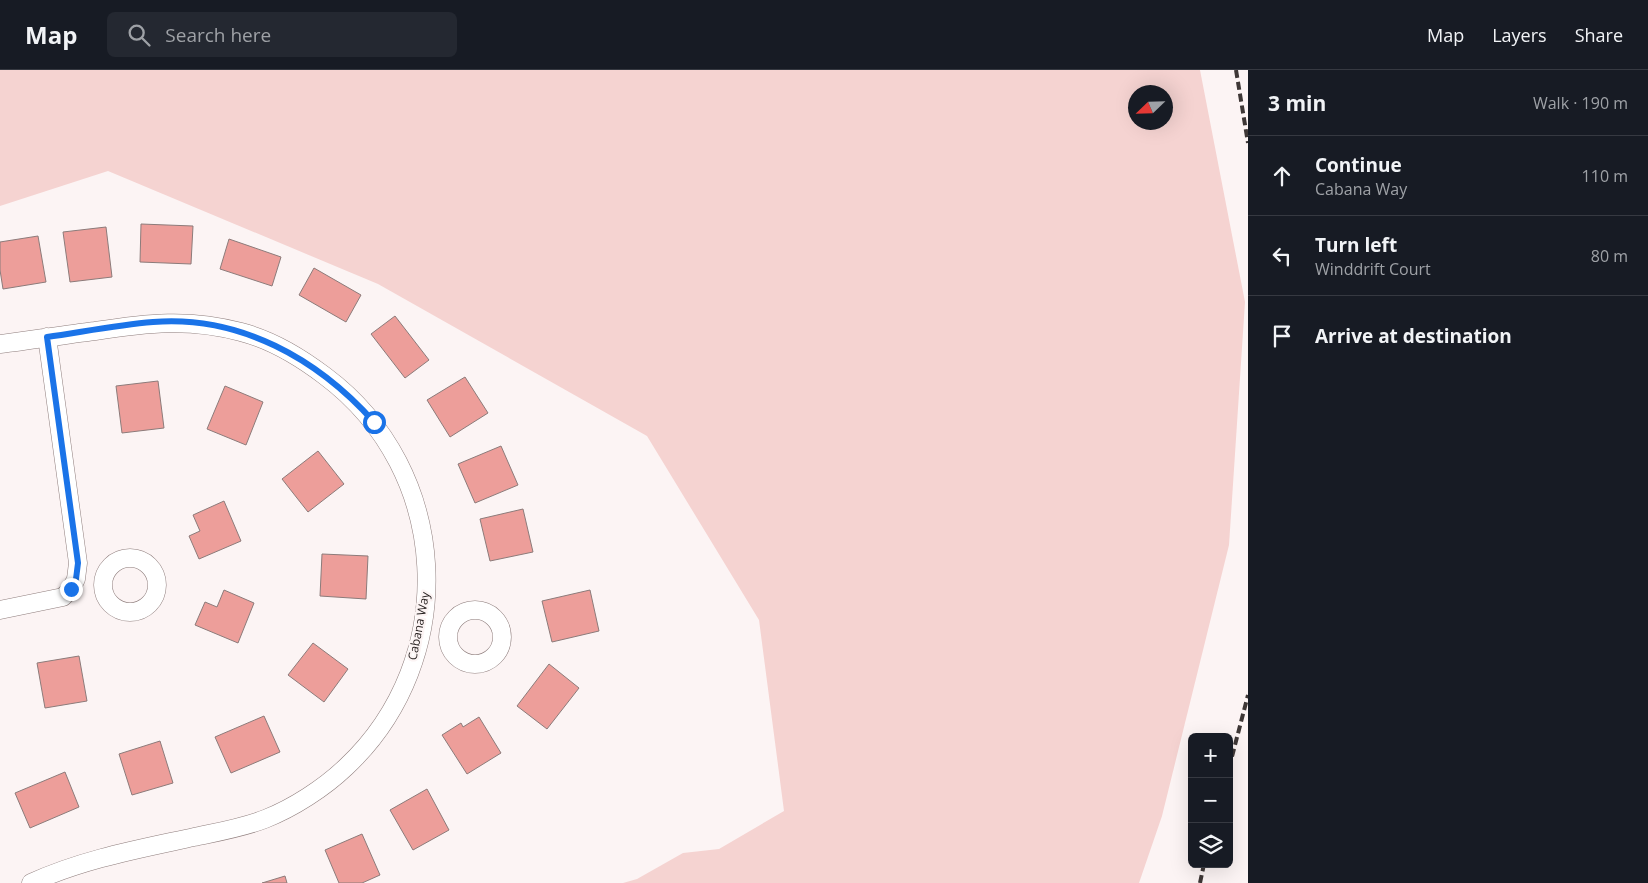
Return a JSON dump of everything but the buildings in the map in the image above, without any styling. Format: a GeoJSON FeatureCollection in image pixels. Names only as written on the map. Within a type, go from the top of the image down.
{"type":"FeatureCollection","features":[{"type":"Feature","properties":{"kind":"street","name":"Cabana Way"},"geometry":{"type":"LineString","coordinates":[[0,344],[153,322],[180,322],[205,324],[242,332],[293,354],[335,383],[374,422],[392,451],[416,502],[427,559],[428,590],[416,652],[408,676],[398,699],[384,723],[345,768],[320,788],[267,818],[242,827],[102,857],[69,867],[31,883]]}},
{"type":"Feature","properties":{"kind":"street"},"geometry":{"type":"LineString","coordinates":[[0,610],[63,597],[71,589],[76,579],[78,563],[47,337]]}},
{"type":"Feature","properties":{"kind":"street"},"geometry":{"type":"LineString","coordinates":[[76,579],[102,583]]}},
{"type":"Feature","properties":{"kind":"street"},"geometry":{"type":"LineString","coordinates":[[422,626],[448,631]]}},
{"type":"Feature","properties":{"kind":"shaded area"},"geometry":{"type":"Polygon","coordinates":[[[0,70],[1200,70],[1245,302],[1229,545],[1162,816],[1139,883],[623,883],[637,879],[683,853],[719,849],[784,811],[759,620],[647,436],[378,284],[108,171],[0,206],[0,70]]]}},
{"type":"Feature","properties":{"kind":"railway"},"geometry":{"type":"LineString","coordinates":[[1236,70],[1248,143]]}},
{"type":"Feature","properties":{"kind":"railway"},"geometry":{"type":"LineString","coordinates":[[1233,753],[1248,695]]}},
{"type":"Feature","properties":{"kind":"railway"},"geometry":{"type":"LineString","coordinates":[[1200,883],[1203,868]]}},
{"type":"Feature","properties":{"kind":"route"},"geometry":{"type":"LineString","coordinates":[[71,589],[76,579],[78,563],[47,337],[153,322],[205,324],[242,332],[293,354],[316,369],[358,404],[374,422]]}}]}
